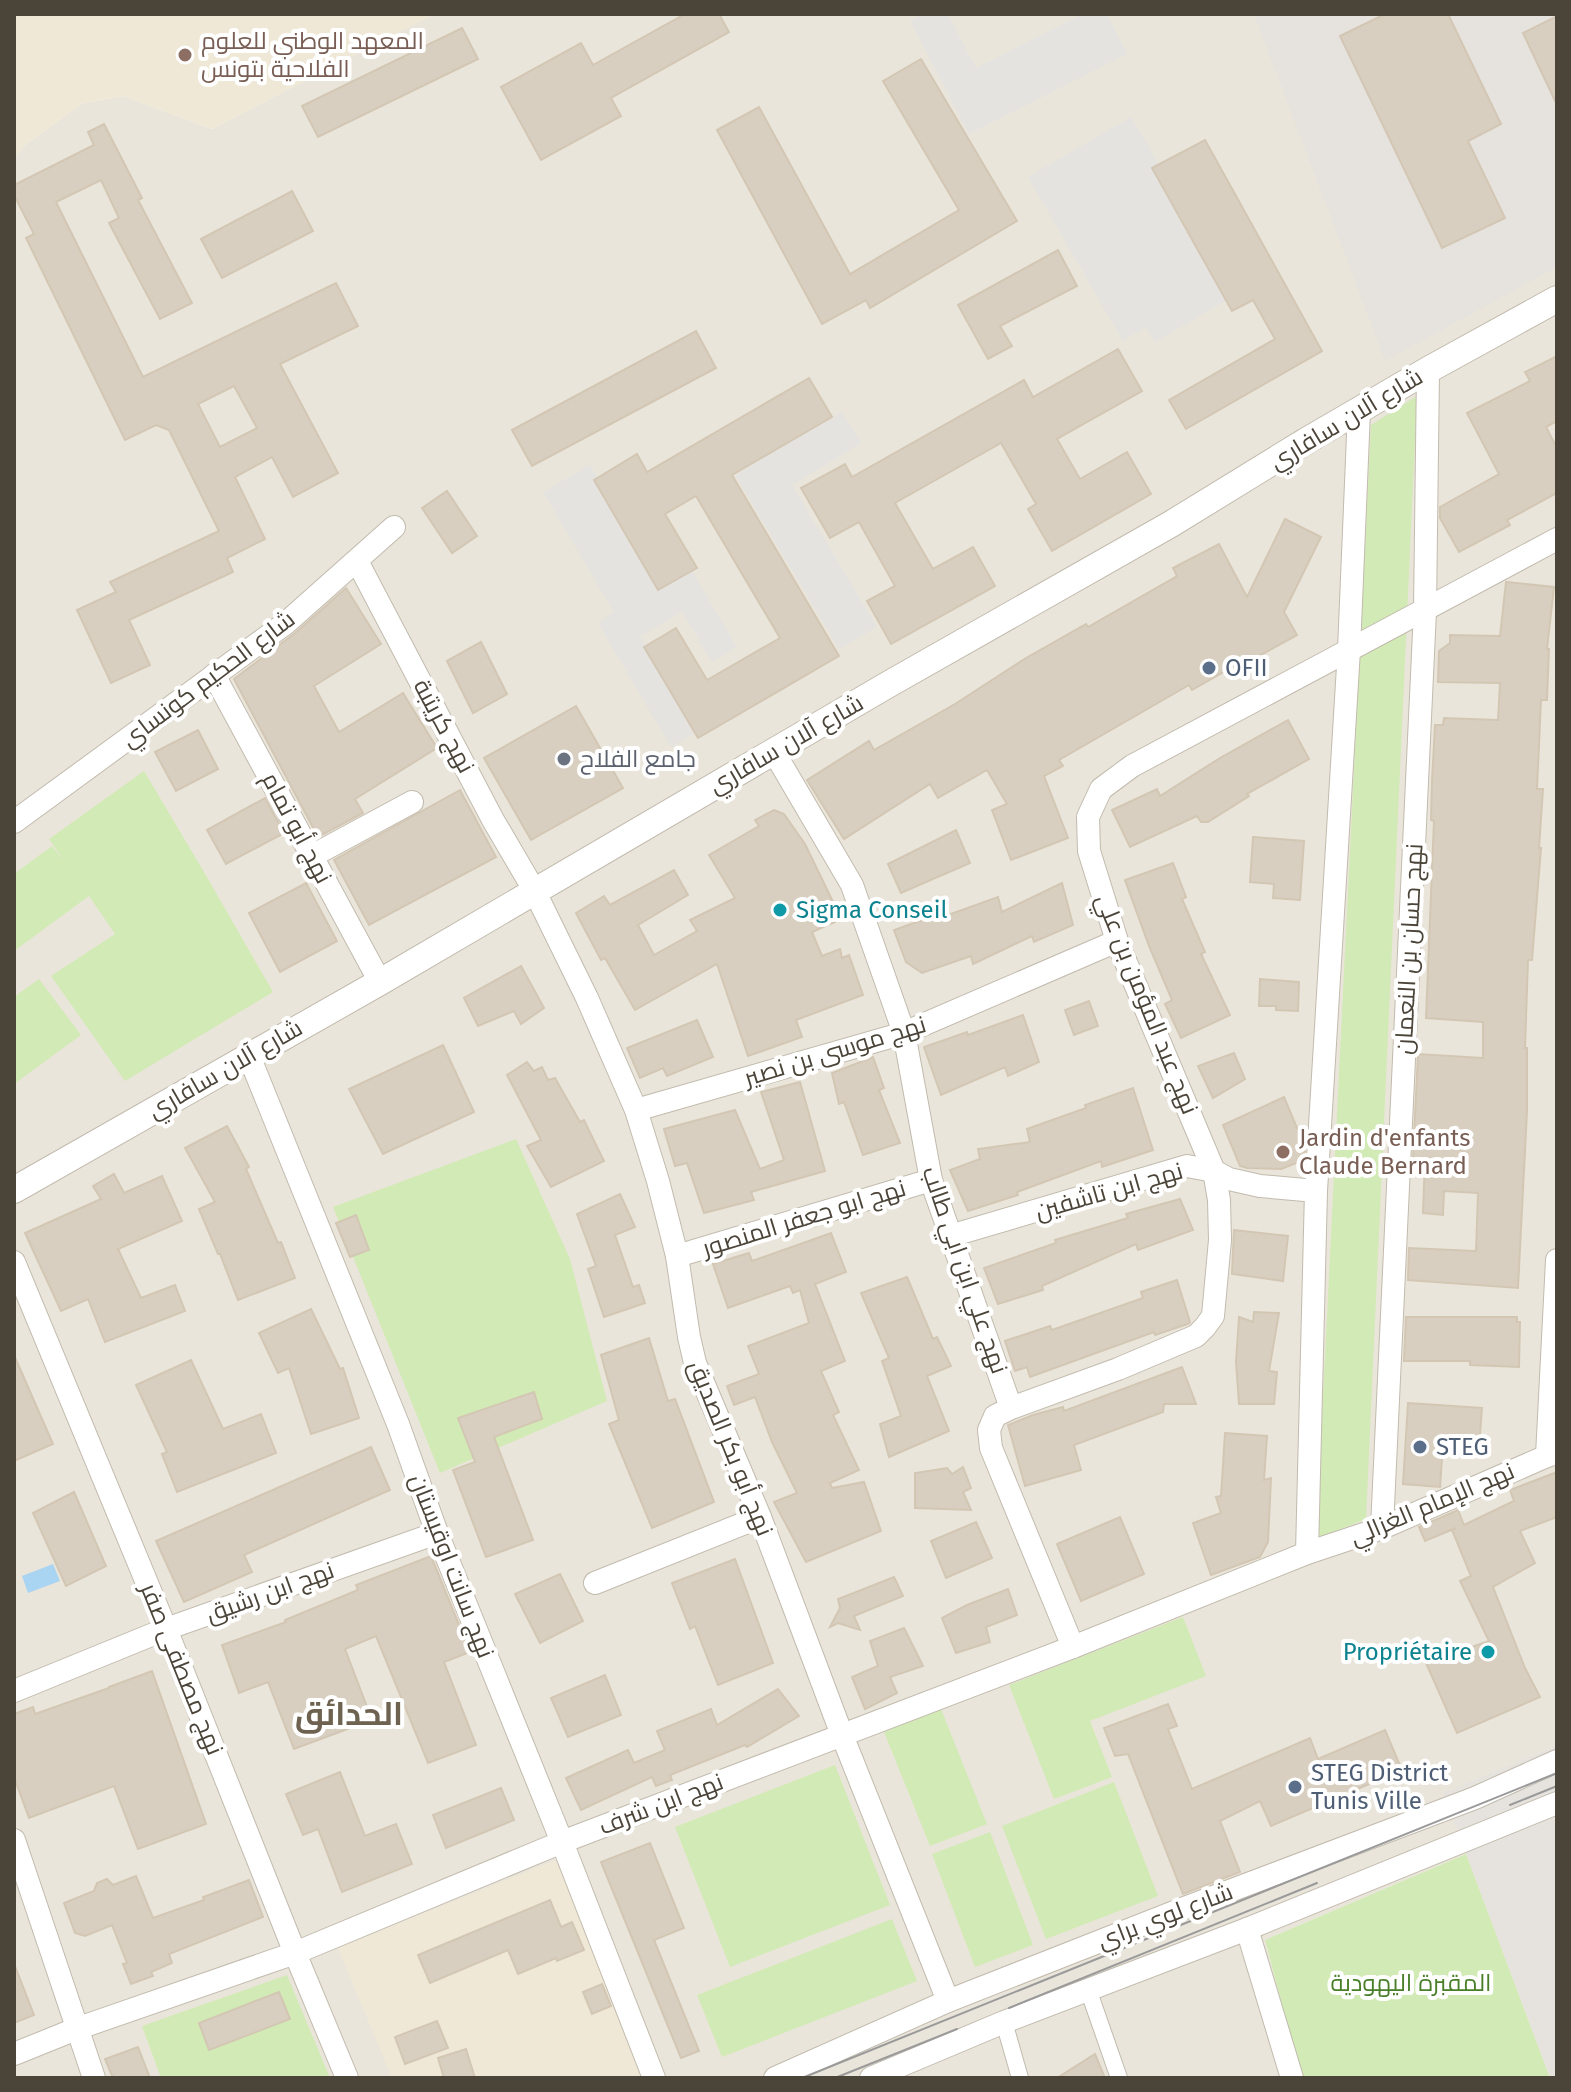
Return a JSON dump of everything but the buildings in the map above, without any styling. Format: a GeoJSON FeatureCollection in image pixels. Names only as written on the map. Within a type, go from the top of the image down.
{"type":"FeatureCollection","features":[{"type":"Feature","properties":{"kind":"street","name":"شارع آلان سافاري"},"geometry":{"type":"LineString","coordinates":[[14,1190],[1171,524],[1428,370],[1557,299]]}},
{"type":"Feature","properties":{"kind":"street","name":"نهج حسان بن النعمان"},"geometry":{"type":"LineString","coordinates":[[1382,1528],[1425,611],[1428,370]]}},
{"type":"Feature","properties":{"kind":"street"},"geometry":{"type":"LineString","coordinates":[[1307,1553],[1316,1191],[1349,650],[1359,411]]}},
{"type":"Feature","properties":{"kind":"street","name":"شارع الحكيم كونساي"},"geometry":{"type":"LineString","coordinates":[[14,822],[286,623],[394,527]]}},
{"type":"Feature","properties":{"kind":"street","name":"نهج عبد المؤمن بن علي"},"geometry":{"type":"LineString","coordinates":[[1011,1408],[1196,1336],[1213,1316],[1220,1240],[1219,1200],[1214,1171],[1117,941],[1089,851],[1088,817],[1101,789],[1132,766],[1557,539]]}},
{"type":"Feature","properties":{"kind":"street","name":"نهج كريتبة"},"geometry":{"type":"LineString","coordinates":[[357,561],[493,820],[534,890]]}},
{"type":"Feature","properties":{"kind":"street","name":"نهج أبو تمام"},"geometry":{"type":"LineString","coordinates":[[214,675],[380,982]]}},
{"type":"Feature","properties":{"kind":"street","name":"نهج علي ابن ابي طالب"},"geometry":{"type":"LineString","coordinates":[[774,752],[852,885],[904,1033],[931,1180],[1011,1408]]}},
{"type":"Feature","properties":{"kind":"street"},"geometry":{"type":"LineString","coordinates":[[312,856],[412,802]]}},
{"type":"Feature","properties":{"kind":"street","name":"نهج أبو بكر الصديق"},"geometry":{"type":"LineString","coordinates":[[534,890],[587,998],[636,1110],[677,1256],[695,1363],[760,1517],[842,1735],[948,2001]]}},
{"type":"Feature","properties":{"kind":"street","name":"نهج موسى بن نصير"},"geometry":{"type":"LineString","coordinates":[[636,1110],[904,1033],[1117,941]]}},
{"type":"Feature","properties":{"kind":"street","name":"نهج سانت اوقيستان"},"geometry":{"type":"LineString","coordinates":[[249,1056],[398,1424],[437,1533],[654,2078]]}},
{"type":"Feature","properties":{"kind":"street","name":"نهج ابن تاشفين"},"geometry":{"type":"LineString","coordinates":[[950,1236],[1187,1166],[1260,1186],[1316,1191]]}},
{"type":"Feature","properties":{"kind":"street","name":"نهج ابو جعفر المنصور"},"geometry":{"type":"LineString","coordinates":[[677,1256],[931,1180]]}},
{"type":"Feature","properties":{"kind":"street"},"geometry":{"type":"LineString","coordinates":[[1552,1454],[1557,1260]]}},
{"type":"Feature","properties":{"kind":"street","name":"نهج مصطفى صفر"},"geometry":{"type":"LineString","coordinates":[[14,1262],[347,2078]]}},
{"type":"Feature","properties":{"kind":"street"},"geometry":{"type":"LineString","coordinates":[[1011,1408],[995,1416],[989,1430],[991,1448],[1073,1647]]}},
{"type":"Feature","properties":{"kind":"street","name":"نهج الإمام الغزالي"},"geometry":{"type":"LineString","coordinates":[[1307,1553],[1382,1528],[1552,1454]]}},
{"type":"Feature","properties":{"kind":"street"},"geometry":{"type":"LineString","coordinates":[[595,1583],[760,1517]]}},
{"type":"Feature","properties":{"kind":"street","name":"نهج ابن رشيق"},"geometry":{"type":"LineString","coordinates":[[14,1691],[166,1629],[437,1533]]}},
{"type":"Feature","properties":{"kind":"street","name":"نهج ابن شرف"},"geometry":{"type":"LineString","coordinates":[[14,2054],[76,2029],[295,1953],[562,1842],[1073,1647],[1307,1553]]}},
{"type":"Feature","properties":{"kind":"street","name":"شارع لوي براي"},"geometry":{"type":"LineString","coordinates":[[775,2078],[948,2001],[1475,1798],[1557,1761]]}},
{"type":"Feature","properties":{"kind":"street","name":"شارع لوي براي"},"geometry":{"type":"LineString","coordinates":[[871,2078],[1004,2022],[1247,1929],[1557,1803]]}},
{"type":"Feature","properties":{"kind":"street"},"geometry":{"type":"LineString","coordinates":[[14,1840],[94,2078]]}},
{"type":"Feature","properties":{"kind":"street"},"geometry":{"type":"LineString","coordinates":[[1247,1929],[1292,2078]]}},
{"type":"Feature","properties":{"kind":"street"},"geometry":{"type":"LineString","coordinates":[[1088,1989],[1119,2078]]}},
{"type":"Feature","properties":{"kind":"street"},"geometry":{"type":"LineString","coordinates":[[1004,2022],[1020,2078]]}},
{"type":"Feature","properties":{"kind":"shaded area","name":"المعهد الوطني للعلوم الفلاحية بتونس"},"geometry":{"type":"Polygon","coordinates":[[[14,14],[434,14],[212,129],[123,96],[83,103],[25,145],[14,158],[14,14]]]}},
{"type":"Feature","properties":{"kind":"shaded area"},"geometry":{"type":"Polygon","coordinates":[[[434,14],[1557,14],[1557,1745],[1444,1793],[1466,1854],[1265,1940],[1301,2078],[14,2078],[14,158],[25,145],[83,103],[123,96],[212,129],[434,14]]]}},
{"type":"Feature","properties":{"kind":"shaded area"},"geometry":{"type":"Polygon","coordinates":[[[923,14],[948,14],[976,68],[1083,14],[1107,14],[1127,54],[969,134],[910,21],[923,14]]]}},
{"type":"Feature","properties":{"kind":"shaded area"},"geometry":{"type":"Polygon","coordinates":[[[1254,14],[1557,14],[1557,267],[1385,361],[1254,14]]]}},
{"type":"Feature","properties":{"kind":"shaded area"},"geometry":{"type":"Polygon","coordinates":[[[1131,117],[1236,295],[1155,342],[1146,327],[1123,341],[1028,177],[1131,117]]]}},
{"type":"Feature","properties":{"kind":"shaded area"},"geometry":{"type":"Polygon","coordinates":[[[842,412],[861,443],[792,485],[877,627],[839,649],[735,475],[842,412]]]}},
{"type":"Feature","properties":{"kind":"shaded area"},"geometry":{"type":"Polygon","coordinates":[[[590,465],[661,584],[690,568],[737,647],[712,662],[682,612],[640,636],[696,732],[671,747],[598,623],[614,612],[543,492],[590,465]]]}},
{"type":"Feature","properties":{"kind":"shaded area"},"geometry":{"type":"Polygon","coordinates":[[[1557,1745],[1557,2078],[1550,2078],[1443,1793],[1557,1745]]]}},
{"type":"Feature","properties":{"kind":"shaded area"},"geometry":{"type":"Polygon","coordinates":[[[556,1860],[644,2078],[392,2078],[338,1948],[556,1860]]]}},
{"type":"Feature","properties":{"kind":"green space"},"geometry":{"type":"Polygon","coordinates":[[[1417,396],[1366,1519],[1316,1539],[1371,425],[1417,396]]]}},
{"type":"Feature","properties":{"kind":"green space"},"geometry":{"type":"Polygon","coordinates":[[[144,771],[273,992],[125,1081],[51,976],[115,934],[89,896],[14,951],[14,874],[52,846],[64,861],[49,839],[144,771]]]}},
{"type":"Feature","properties":{"kind":"green space"},"geometry":{"type":"Polygon","coordinates":[[[39,979],[81,1035],[14,1084],[14,997],[39,979]]]}},
{"type":"Feature","properties":{"kind":"green space"},"geometry":{"type":"Polygon","coordinates":[[[516,1139],[570,1259],[607,1401],[440,1473],[333,1207],[516,1139]]]}},
{"type":"Feature","properties":{"kind":"green space"},"geometry":{"type":"Polygon","coordinates":[[[1183,1617],[1206,1676],[1090,1721],[1112,1777],[1054,1799],[1009,1685],[1183,1617]]]}},
{"type":"Feature","properties":{"kind":"green space"},"geometry":{"type":"Polygon","coordinates":[[[941,1709],[987,1824],[930,1846],[884,1732],[941,1709]]]}},
{"type":"Feature","properties":{"kind":"green space"},"geometry":{"type":"Polygon","coordinates":[[[835,1765],[890,1905],[730,1967],[675,1827],[835,1765]]]}},
{"type":"Feature","properties":{"kind":"green space"},"geometry":{"type":"Polygon","coordinates":[[[1114,1782],[1158,1896],[1046,1939],[1002,1826],[1114,1782]]]}},
{"type":"Feature","properties":{"kind":"green space"},"geometry":{"type":"Polygon","coordinates":[[[990,1832],[1033,1945],[975,1967],[932,1854],[990,1832]]]}},
{"type":"Feature","properties":{"kind":"green space","name":"المقبرة اليهودية"},"geometry":{"type":"Polygon","coordinates":[[[1466,1854],[1550,2078],[1301,2078],[1265,1940],[1466,1854]]]}},
{"type":"Feature","properties":{"kind":"green space"},"geometry":{"type":"Polygon","coordinates":[[[892,1919],[917,1981],[722,2057],[697,1995],[892,1919]]]}},
{"type":"Feature","properties":{"kind":"green space"},"geometry":{"type":"Polygon","coordinates":[[[287,1975],[330,2078],[161,2078],[142,2026],[287,1975]]]}},
{"type":"Feature","properties":{"kind":"water"},"geometry":{"type":"Polygon","coordinates":[[[53,1564],[60,1581],[28,1593],[22,1576],[53,1564]]]}},
{"type":"Feature","properties":{"kind":"tram line"},"geometry":{"type":"LineString","coordinates":[[802,2078],[1557,1773]]}},
{"type":"Feature","properties":{"kind":"tram line"},"geometry":{"type":"LineString","coordinates":[[1510,1805],[1557,1786]]}},
{"type":"Feature","properties":{"kind":"tram line"},"geometry":{"type":"LineString","coordinates":[[1009,2008],[1317,1883]]}},
{"type":"Feature","properties":{"kind":"tram line"},"geometry":{"type":"LineString","coordinates":[[835,2078],[957,2029]]}},
{"type":"Feature","properties":{"kind":"place","name":"المعهد الوطني للعلوم الفلاحية بتونس"},"geometry":{"type":"Point","coordinates":[185,55]}},
{"type":"Feature","properties":{"kind":"place","name":"OFII"},"geometry":{"type":"Point","coordinates":[1209,668]}},
{"type":"Feature","properties":{"kind":"place","name":"جامع الفلاح"},"geometry":{"type":"Point","coordinates":[564,759]}},
{"type":"Feature","properties":{"kind":"place","name":"Sigma Conseil"},"geometry":{"type":"Point","coordinates":[780,910]}},
{"type":"Feature","properties":{"kind":"place","name":"Jardin d'enfants Claude Bernard"},"geometry":{"type":"Point","coordinates":[1283,1152]}},
{"type":"Feature","properties":{"kind":"place","name":"STEG"},"geometry":{"type":"Point","coordinates":[1420,1447]}},
{"type":"Feature","properties":{"kind":"place","name":"Propriétaire"},"geometry":{"type":"Point","coordinates":[1488,1652]}},
{"type":"Feature","properties":{"kind":"place","name":"STEG District Tunis Ville"},"geometry":{"type":"Point","coordinates":[1295,1787]}},
{"type":"Feature","properties":{"kind":"district","name":"الحدائق"},"geometry":{"type":"Point","coordinates":[349,1714]}}]}
